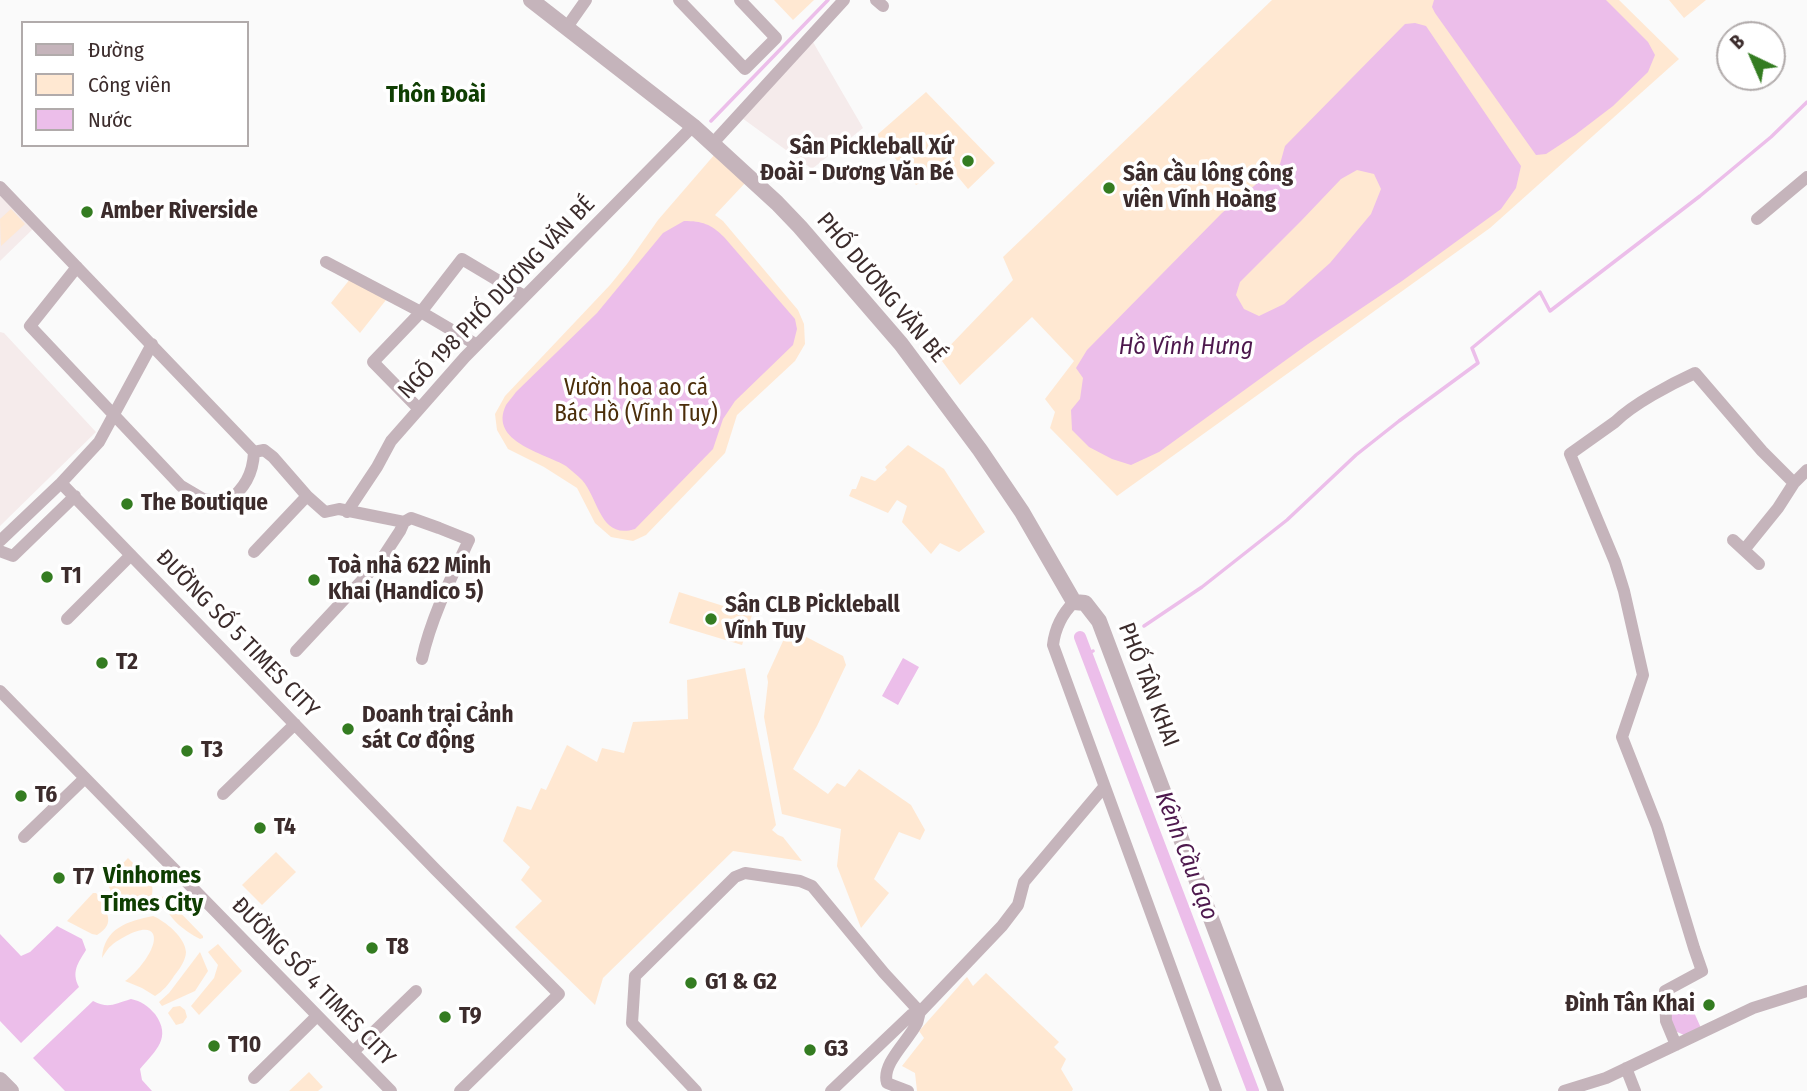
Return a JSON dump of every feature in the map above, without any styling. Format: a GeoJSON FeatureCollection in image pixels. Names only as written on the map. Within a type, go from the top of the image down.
{"type":"FeatureCollection","features":[{"type":"Feature","properties":{"kind":"street","name":"PHỐ DƯƠNG VĂN BÉ"},"geometry":{"type":"LineString","coordinates":[[531,0],[693,126],[800,227],[918,365],[1022,512],[1074,602]]}},
{"type":"Feature","properties":{"kind":"street"},"geometry":{"type":"LineString","coordinates":[[567,27],[586,0]]}},
{"type":"Feature","properties":{"kind":"street"},"geometry":{"type":"LineString","coordinates":[[679,0],[745,69],[759,74]]}},
{"type":"Feature","properties":{"kind":"street"},"geometry":{"type":"LineString","coordinates":[[713,143],[759,74],[776,38],[740,0]]}},
{"type":"Feature","properties":{"kind":"street"},"geometry":{"type":"LineString","coordinates":[[759,74],[844,0]]}},
{"type":"Feature","properties":{"kind":"street","name":"NGÕ 198 PHỐ DƯƠNG VĂN BÉ"},"geometry":{"type":"LineString","coordinates":[[347,512],[391,441],[419,409],[524,296],[693,126]]}},
{"type":"Feature","properties":{"kind":"street"},"geometry":{"type":"LineString","coordinates":[[1757,219],[1807,177]]}},
{"type":"Feature","properties":{"kind":"street"},"geometry":{"type":"LineString","coordinates":[[0,187],[152,344],[254,452],[254,465],[242,489],[228,502],[203,499],[181,486],[30,326],[77,267]]}},
{"type":"Feature","properties":{"kind":"street"},"geometry":{"type":"LineString","coordinates":[[419,409],[373,362],[421,312],[462,259],[524,296]]}},
{"type":"Feature","properties":{"kind":"street"},"geometry":{"type":"LineString","coordinates":[[326,261],[477,345]]}},
{"type":"Feature","properties":{"kind":"street"},"geometry":{"type":"LineString","coordinates":[[0,541],[61,483],[99,442],[152,344]]}},
{"type":"Feature","properties":{"kind":"street"},"geometry":{"type":"LineString","coordinates":[[1676,1045],[1666,1021],[1665,991],[1703,971],[1657,826],[1622,737],[1643,675],[1615,562],[1570,454],[1647,399],[1695,373],[1762,451],[1794,483]]}},
{"type":"Feature","properties":{"kind":"street"},"geometry":{"type":"LineString","coordinates":[[254,452],[264,450],[273,457],[325,512],[339,509],[404,522],[411,519],[469,540],[445,593],[422,659]]}},
{"type":"Feature","properties":{"kind":"street"},"geometry":{"type":"LineString","coordinates":[[1744,550],[1778,508],[1794,483],[1807,470]]}},
{"type":"Feature","properties":{"kind":"street","name":"ĐƯỜNG SỐ 5 TIMES CITY"},"geometry":{"type":"LineString","coordinates":[[61,483],[559,994],[465,1089]]}},
{"type":"Feature","properties":{"kind":"street"},"geometry":{"type":"LineString","coordinates":[[0,551],[13,556],[75,496]]}},
{"type":"Feature","properties":{"kind":"street"},"geometry":{"type":"LineString","coordinates":[[254,552],[307,496]]}},
{"type":"Feature","properties":{"kind":"street"},"geometry":{"type":"LineString","coordinates":[[296,651],[381,560],[404,522]]}},
{"type":"Feature","properties":{"kind":"street"},"geometry":{"type":"LineString","coordinates":[[1733,541],[1759,564]]}},
{"type":"Feature","properties":{"kind":"street"},"geometry":{"type":"LineString","coordinates":[[66,619],[131,555]]}},
{"type":"Feature","properties":{"kind":"street"},"geometry":{"type":"LineString","coordinates":[[1074,602],[1063,613],[1053,645],[1216,1091]]}},
{"type":"Feature","properties":{"kind":"street","name":"PHỐ TÂN KHAI"},"geometry":{"type":"LineString","coordinates":[[1074,602],[1085,603],[1099,621],[1276,1091]]}},
{"type":"Feature","properties":{"kind":"street","name":"ĐƯỜNG SỐ 4 TIMES CITY"},"geometry":{"type":"LineString","coordinates":[[0,691],[391,1091]]}},
{"type":"Feature","properties":{"kind":"street"},"geometry":{"type":"LineString","coordinates":[[223,794],[295,724]]}},
{"type":"Feature","properties":{"kind":"street"},"geometry":{"type":"LineString","coordinates":[[24,837],[85,778]]}},
{"type":"Feature","properties":{"kind":"street"},"geometry":{"type":"LineString","coordinates":[[908,1091],[887,1083],[885,1076],[917,1022],[920,1012],[1002,926],[1018,905],[1024,882],[1104,787]]}},
{"type":"Feature","properties":{"kind":"street"},"geometry":{"type":"LineString","coordinates":[[696,1091],[632,1023],[635,976],[735,877],[745,873],[800,881],[812,886],[920,1012]]}},
{"type":"Feature","properties":{"kind":"street"},"geometry":{"type":"LineString","coordinates":[[1564,1091],[1606,1078],[1753,1008],[1807,991]]}},
{"type":"Feature","properties":{"kind":"street"},"geometry":{"type":"LineString","coordinates":[[353,1052],[416,992]]}},
{"type":"Feature","properties":{"kind":"street"},"geometry":{"type":"LineString","coordinates":[[831,1091],[911,1015],[920,1012]]}},
{"type":"Feature","properties":{"kind":"street"},"geometry":{"type":"LineString","coordinates":[[254,1078],[317,1016]]}},
{"type":"Feature","properties":{"kind":"street"},"geometry":{"type":"LineString","coordinates":[[1626,1068],[1635,1091]]}},
{"type":"Feature","properties":{"kind":"street"},"geometry":{"type":"LineString","coordinates":[[0,1080],[11,1091]]}},
{"type":"Feature","properties":{"kind":"shaded area"},"geometry":{"type":"Polygon","coordinates":[[[813,42],[863,128],[812,169],[742,118],[813,42]]]}},
{"type":"Feature","properties":{"kind":"shaded area"},"geometry":{"type":"Polygon","coordinates":[[[0,191],[35,227],[0,261],[0,191]]]}},
{"type":"Feature","properties":{"kind":"shaded area"},"geometry":{"type":"Polygon","coordinates":[[[0,332],[4,333],[96,432],[0,526],[0,332]]]}},
{"type":"Feature","properties":{"kind":"green space"},"geometry":{"type":"Polygon","coordinates":[[[774,0],[814,0],[793,20],[774,0]]]}},
{"type":"Feature","properties":{"kind":"green space"},"geometry":{"type":"Polygon","coordinates":[[[1272,0],[1619,0],[1679,59],[1490,228],[1117,496],[1050,428],[1055,412],[1045,399],[1074,361],[1032,317],[960,385],[939,357],[1013,280],[1003,257],[1272,0]]]}},
{"type":"Feature","properties":{"kind":"green space"},"geometry":{"type":"Polygon","coordinates":[[[1669,0],[1706,0],[1684,18],[1669,0]]]}},
{"type":"Feature","properties":{"kind":"green space"},"geometry":{"type":"Polygon","coordinates":[[[926,92],[995,163],[968,189],[949,166],[916,185],[877,135],[926,92]]]}},
{"type":"Feature","properties":{"kind":"green space","name":"Vườn hoa ao cá Bác Hồ (Vĩnh Tuy)"},"geometry":{"type":"Polygon","coordinates":[[[715,154],[747,181],[715,215],[798,310],[804,324],[805,344],[795,361],[737,415],[725,453],[646,535],[633,541],[611,537],[595,523],[577,488],[508,449],[497,430],[495,414],[505,396],[610,285],[658,220],[715,154]]]}},
{"type":"Feature","properties":{"kind":"green space"},"geometry":{"type":"Polygon","coordinates":[[[11,209],[25,224],[1,246],[0,219],[11,209]]]}},
{"type":"Feature","properties":{"kind":"green space"},"geometry":{"type":"Polygon","coordinates":[[[350,279],[386,300],[360,333],[331,303],[350,279]]]}},
{"type":"Feature","properties":{"kind":"green space"},"geometry":{"type":"Polygon","coordinates":[[[908,445],[944,469],[985,532],[959,552],[940,543],[931,554],[902,522],[907,506],[897,500],[888,513],[849,496],[852,489],[856,489],[861,476],[875,481],[908,445]]]}},
{"type":"Feature","properties":{"kind":"green space","name":"Sân CLB Pickleball Vĩnh Tuy"},"geometry":{"type":"Polygon","coordinates":[[[679,592],[752,615],[742,645],[669,623],[679,592]]]}},
{"type":"Feature","properties":{"kind":"green space"},"geometry":{"type":"Polygon","coordinates":[[[789,628],[843,656],[846,665],[793,769],[828,794],[837,783],[845,787],[859,769],[911,805],[925,830],[920,840],[899,832],[874,879],[889,893],[861,928],[837,866],[841,829],[782,814],[764,717],[767,676],[789,628]]]}},
{"type":"Feature","properties":{"kind":"green space"},"geometry":{"type":"Polygon","coordinates":[[[745,668],[776,825],[772,830],[783,837],[802,861],[733,851],[603,978],[595,1005],[515,927],[542,901],[521,880],[530,867],[503,841],[517,806],[531,810],[541,788],[546,790],[567,745],[597,762],[602,748],[624,753],[633,722],[688,719],[687,680],[745,668]]]}},
{"type":"Feature","properties":{"kind":"green space"},"geometry":{"type":"Polygon","coordinates":[[[276,852],[296,872],[262,905],[242,885],[276,852]]]}},
{"type":"Feature","properties":{"kind":"green space"},"geometry":{"type":"Polygon","coordinates":[[[128,858],[152,882],[152,894],[136,910],[128,912],[119,906],[106,881],[128,858]]]}},
{"type":"Feature","properties":{"kind":"green space"},"geometry":{"type":"Polygon","coordinates":[[[93,893],[98,895],[108,917],[107,926],[97,935],[67,921],[93,893]]]}},
{"type":"Feature","properties":{"kind":"green space"},"geometry":{"type":"Polygon","coordinates":[[[164,896],[203,938],[200,939],[176,922],[167,911],[162,897],[164,896]]]}},
{"type":"Feature","properties":{"kind":"green space"},"geometry":{"type":"Polygon","coordinates":[[[153,916],[174,930],[186,952],[178,971],[155,996],[125,981],[140,967],[153,946],[153,934],[150,931],[139,931],[121,939],[109,948],[102,958],[107,939],[112,933],[135,920],[153,916]]]}},
{"type":"Feature","properties":{"kind":"green space"},"geometry":{"type":"Polygon","coordinates":[[[218,944],[242,971],[199,1015],[191,1006],[214,978],[218,965],[208,952],[218,944]]]}},
{"type":"Feature","properties":{"kind":"green space"},"geometry":{"type":"Polygon","coordinates":[[[200,952],[208,971],[195,991],[162,1006],[159,1002],[200,952]]]}},
{"type":"Feature","properties":{"kind":"green space"},"geometry":{"type":"Polygon","coordinates":[[[986,973],[1059,1042],[1054,1047],[1066,1059],[1061,1069],[1072,1091],[917,1091],[915,1073],[902,1066],[924,1038],[919,1031],[967,977],[973,986],[986,973]]]}},
{"type":"Feature","properties":{"kind":"green space"},"geometry":{"type":"Polygon","coordinates":[[[180,1006],[187,1017],[183,1023],[176,1025],[168,1013],[173,1007],[180,1006]]]}},
{"type":"Feature","properties":{"kind":"green space"},"geometry":{"type":"Polygon","coordinates":[[[309,1072],[323,1087],[318,1091],[289,1091],[309,1072]]]}},
{"type":"Feature","properties":{"kind":"water"},"geometry":{"type":"Polygon","coordinates":[[[1434,0],[1606,0],[1648,42],[1655,55],[1648,72],[1613,106],[1546,154],[1536,155],[1435,13],[1432,7],[1434,0]]]}},
{"type":"Feature","properties":{"kind":"water","name":"Hồ Vĩnh Hưng"},"geometry":{"type":"Polygon","coordinates":[[[1405,24],[1426,26],[1521,166],[1516,188],[1501,209],[1159,452],[1131,465],[1089,447],[1072,430],[1071,410],[1080,399],[1083,378],[1076,368],[1087,350],[1222,213],[1280,164],[1285,146],[1405,24]],[[1357,170],[1341,179],[1240,282],[1236,295],[1244,309],[1259,316],[1284,304],[1330,263],[1371,214],[1381,189],[1374,174],[1357,170]]]}},
{"type":"Feature","properties":{"kind":"water","name":"Vườn hoa ao cá Bác Hồ (Vĩnh Tuy)"},"geometry":{"type":"Polygon","coordinates":[[[684,221],[706,224],[724,237],[795,319],[797,329],[793,345],[735,401],[723,419],[713,449],[635,529],[623,531],[614,529],[607,523],[580,478],[566,466],[533,451],[512,437],[505,428],[503,418],[506,405],[516,392],[597,313],[663,233],[684,221]]]}},
{"type":"Feature","properties":{"kind":"water"},"geometry":{"type":"Polygon","coordinates":[[[903,658],[919,667],[898,705],[882,696],[903,658]]]}},
{"type":"Feature","properties":{"kind":"water"},"geometry":{"type":"Polygon","coordinates":[[[57,926],[82,939],[86,950],[76,972],[79,987],[21,1043],[0,1021],[0,934],[21,956],[30,952],[57,926]]]}},
{"type":"Feature","properties":{"kind":"water"},"geometry":{"type":"Polygon","coordinates":[[[131,999],[147,1006],[155,1014],[162,1030],[160,1043],[140,1069],[142,1080],[152,1091],[65,1091],[33,1058],[93,1001],[108,1005],[131,999]]]}},
{"type":"Feature","properties":{"kind":"water"},"geometry":{"type":"Polygon","coordinates":[[[1688,999],[1701,1028],[1684,1035],[1675,1031],[1670,1017],[1672,1006],[1688,999]]]}},
{"type":"Feature","properties":{"kind":"waterway"},"geometry":{"type":"LineString","coordinates":[[711,121],[828,0]]}},
{"type":"Feature","properties":{"kind":"waterway"},"geometry":{"type":"LineString","coordinates":[[1144,626],[1202,587],[1287,520],[1356,455],[1478,363],[1472,348],[1540,292],[1550,311],[1700,196],[1771,137],[1807,102]]}},
{"type":"Feature","properties":{"kind":"waterway","name":"Kênh Cầu Gạo"},"geometry":{"type":"LineString","coordinates":[[1080,637],[1253,1091]]}},
{"type":"Feature","properties":{"kind":"waterway","name":"Kênh Cầu Gạo"},"geometry":{"type":"LineString","coordinates":[[1086,654],[1093,651]]}},
{"type":"Feature","properties":{"kind":"place","name":"Sân Pickleball Xứ Đoài - Dương Văn Bé"},"geometry":{"type":"Point","coordinates":[968,161]}},
{"type":"Feature","properties":{"kind":"place","name":"Sân cầu lông công viên Vĩnh Hoàng"},"geometry":{"type":"Point","coordinates":[1109,188]}},
{"type":"Feature","properties":{"kind":"place","name":"Amber Riverside"},"geometry":{"type":"Point","coordinates":[87,212]}},
{"type":"Feature","properties":{"kind":"place","name":"The Boutique"},"geometry":{"type":"Point","coordinates":[127,504]}},
{"type":"Feature","properties":{"kind":"place","name":"T1"},"geometry":{"type":"Point","coordinates":[47,577]}},
{"type":"Feature","properties":{"kind":"place","name":"Toà nhà 622 Minh Khai (Handico 5)"},"geometry":{"type":"Point","coordinates":[314,580]}},
{"type":"Feature","properties":{"kind":"place","name":"Sân CLB Pickleball Vĩnh Tuy"},"geometry":{"type":"Point","coordinates":[711,619]}},
{"type":"Feature","properties":{"kind":"place","name":"T2"},"geometry":{"type":"Point","coordinates":[102,663]}},
{"type":"Feature","properties":{"kind":"place","name":"Doanh trại Cảnh sát Cơ động"},"geometry":{"type":"Point","coordinates":[348,729]}},
{"type":"Feature","properties":{"kind":"place","name":"T3"},"geometry":{"type":"Point","coordinates":[187,751]}},
{"type":"Feature","properties":{"kind":"place","name":"T6"},"geometry":{"type":"Point","coordinates":[21,796]}},
{"type":"Feature","properties":{"kind":"place","name":"T4"},"geometry":{"type":"Point","coordinates":[260,828]}},
{"type":"Feature","properties":{"kind":"place","name":"T7"},"geometry":{"type":"Point","coordinates":[59,878]}},
{"type":"Feature","properties":{"kind":"place","name":"T8"},"geometry":{"type":"Point","coordinates":[372,948]}},
{"type":"Feature","properties":{"kind":"place","name":"G1 & G2"},"geometry":{"type":"Point","coordinates":[691,983]}},
{"type":"Feature","properties":{"kind":"place","name":"Đình Tân Khai"},"geometry":{"type":"Point","coordinates":[1709,1005]}},
{"type":"Feature","properties":{"kind":"place","name":"T9"},"geometry":{"type":"Point","coordinates":[445,1017]}},
{"type":"Feature","properties":{"kind":"place","name":"T10"},"geometry":{"type":"Point","coordinates":[214,1046]}},
{"type":"Feature","properties":{"kind":"place","name":"G3"},"geometry":{"type":"Point","coordinates":[810,1050]}},
{"type":"Feature","properties":{"kind":"district","name":"Thôn Đoài"},"geometry":{"type":"Point","coordinates":[436,95]}},
{"type":"Feature","properties":{"kind":"district","name":"Vinhomes Times City"},"geometry":{"type":"Point","coordinates":[152,890]}}]}
